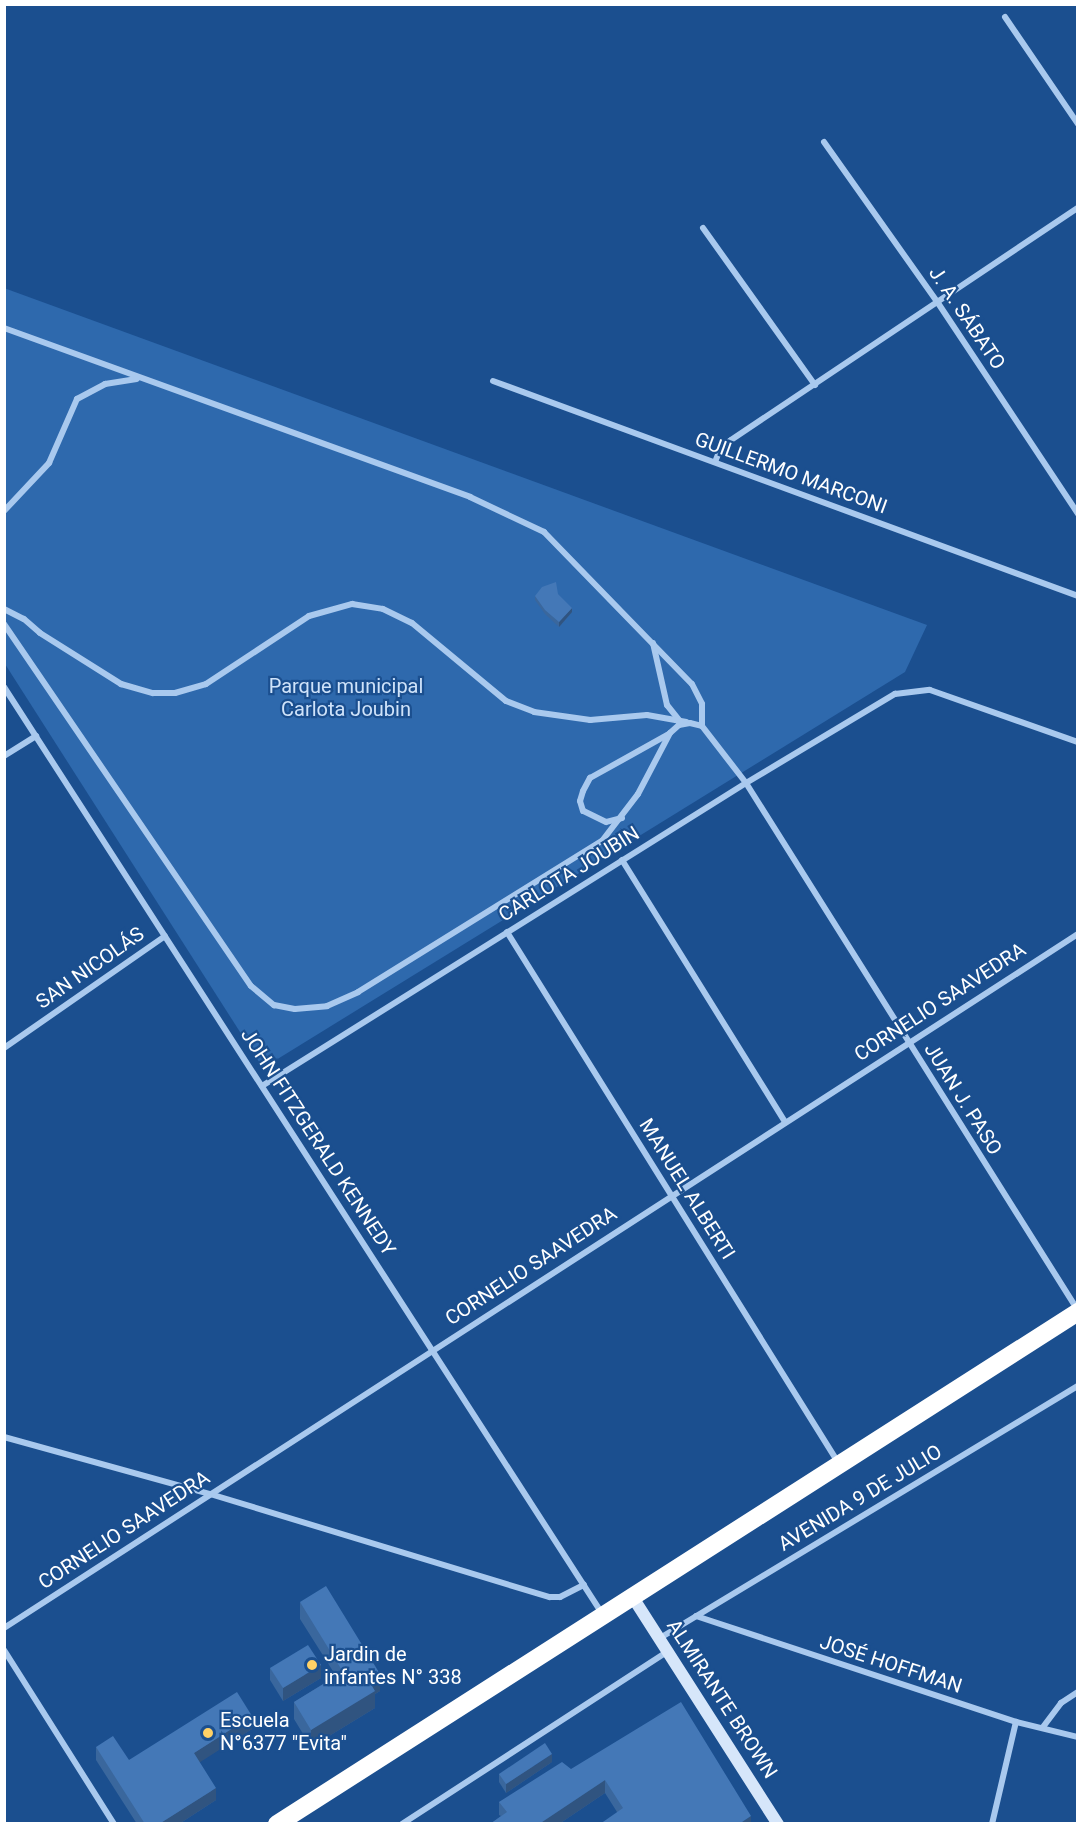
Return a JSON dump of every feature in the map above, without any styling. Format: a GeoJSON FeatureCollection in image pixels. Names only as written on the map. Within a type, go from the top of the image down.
{"type":"FeatureCollection","features":[{"type":"Feature","properties":{"kind":"highway"},"geometry":{"type":"LineString","coordinates":[[277,1824],[1077,1311]]}},
{"type":"Feature","properties":{"kind":"street"},"geometry":{"type":"LineString","coordinates":[[1005,17],[1077,124]]}},
{"type":"Feature","properties":{"kind":"street","name":"J. A. SÁBATO"},"geometry":{"type":"LineString","coordinates":[[824,142],[938,303],[1077,514]]}},
{"type":"Feature","properties":{"kind":"street"},"geometry":{"type":"LineString","coordinates":[[715,462],[721,447],[1077,208]]}},
{"type":"Feature","properties":{"kind":"street"},"geometry":{"type":"LineString","coordinates":[[703,228],[815,385]]}},
{"type":"Feature","properties":{"kind":"street"},"geometry":{"type":"LineString","coordinates":[[4,328],[470,497],[543,531],[692,684],[702,704],[702,726],[647,715],[590,720],[534,712],[506,701],[412,623],[383,609],[344,606],[309,616],[206,684],[175,693],[153,693],[121,684],[40,633],[24,618],[4,609]]}},
{"type":"Feature","properties":{"kind":"street"},"geometry":{"type":"LineString","coordinates":[[4,511],[49,464],[78,399],[105,384],[141,378]]}},
{"type":"Feature","properties":{"kind":"street","name":"GUILLERMO MARCONI"},"geometry":{"type":"LineString","coordinates":[[493,381],[1077,596]]}},
{"type":"Feature","properties":{"kind":"street"},"geometry":{"type":"LineString","coordinates":[[4,624],[251,986],[274,1005],[296,1009],[327,1006],[358,992],[602,842],[622,818],[670,733]]}},
{"type":"Feature","properties":{"kind":"street"},"geometry":{"type":"LineString","coordinates":[[653,642],[667,705],[680,720]]}},
{"type":"Feature","properties":{"kind":"street","name":"JOHN FITZGERALD KENNEDY"},"geometry":{"type":"LineString","coordinates":[[4,687],[603,1615]]}},
{"type":"Feature","properties":{"kind":"street","name":"CARLOTA JOUBIN"},"geometry":{"type":"LineString","coordinates":[[262,1086],[746,783],[895,694],[930,690],[1077,742]]}},
{"type":"Feature","properties":{"kind":"street"},"geometry":{"type":"LineString","coordinates":[[622,818],[606,822],[583,811],[580,801],[583,790],[591,778],[670,733],[679,725],[690,723]]}},
{"type":"Feature","properties":{"kind":"street","name":"JUAN J. PASO"},"geometry":{"type":"LineString","coordinates":[[702,726],[746,783],[1077,1311]]}},
{"type":"Feature","properties":{"kind":"street"},"geometry":{"type":"LineString","coordinates":[[4,756],[36,735]]}},
{"type":"Feature","properties":{"kind":"street"},"geometry":{"type":"LineString","coordinates":[[622,860],[785,1122]]}},
{"type":"Feature","properties":{"kind":"street","name":"MANUEL ALBERTI"},"geometry":{"type":"LineString","coordinates":[[507,932],[839,1464]]}},
{"type":"Feature","properties":{"kind":"street","name":"CORNELIO SAAVEDRA"},"geometry":{"type":"LineString","coordinates":[[4,1628],[1077,934]]}},
{"type":"Feature","properties":{"kind":"street","name":"SAN NICOLÁS"},"geometry":{"type":"LineString","coordinates":[[4,1047],[165,936]]}},
{"type":"Feature","properties":{"kind":"street","name":"AVENIDA 9 DE JULIO"},"geometry":{"type":"LineString","coordinates":[[660,1638],[1077,1386]]}},
{"type":"Feature","properties":{"kind":"street"},"geometry":{"type":"LineString","coordinates":[[4,1437],[210,1494],[550,1597],[560,1597],[584,1585]]}},
{"type":"Feature","properties":{"kind":"street","name":"ALMIRANTE BROWN"},"geometry":{"type":"LineString","coordinates":[[632,1596],[778,1824]]}},
{"type":"Feature","properties":{"kind":"street","name":"JOSÉ HOFFMAN"},"geometry":{"type":"LineString","coordinates":[[696,1616],[1016,1722],[1077,1737]]}},
{"type":"Feature","properties":{"kind":"street"},"geometry":{"type":"LineString","coordinates":[[4,1650],[114,1824]]}},
{"type":"Feature","properties":{"kind":"street"},"geometry":{"type":"LineString","coordinates":[[402,1824],[668,1651]]}},
{"type":"Feature","properties":{"kind":"street"},"geometry":{"type":"LineString","coordinates":[[1043,1727],[1061,1703],[1077,1692]]}},
{"type":"Feature","properties":{"kind":"street"},"geometry":{"type":"LineString","coordinates":[[992,1824],[1016,1722]]}},
{"type":"Feature","properties":{"kind":"green space","name":"Parque municipal Carlota Joubin"},"geometry":{"type":"Polygon","coordinates":[[[4,288],[927,625],[905,672],[263,1068],[5,664],[4,288]]]}},
{"type":"Feature","properties":{"kind":"building"},"geometry":{"type":"Polygon","coordinates":[[[556,582],[558,594],[572,608],[559,622],[545,610],[535,596],[542,587],[556,582]]]}},
{"type":"Feature","properties":{"kind":"building","name":"Jardin de infantes N° 338"},"geometry":{"type":"Polygon","coordinates":[[[326,1586],[380,1674],[369,1681],[375,1691],[311,1730],[294,1702],[343,1672],[300,1602],[326,1586]]]}},
{"type":"Feature","properties":{"kind":"building"},"geometry":{"type":"Polygon","coordinates":[[[308,1645],[321,1665],[283,1688],[270,1668],[308,1645]]]}},
{"type":"Feature","properties":{"kind":"building","name":"Escuela N°6377 \"Evita\""},"geometry":{"type":"Polygon","coordinates":[[[237,1692],[252,1716],[194,1753],[216,1788],[159,1824],[145,1824],[96,1747],[113,1736],[129,1760],[237,1692]]]}},
{"type":"Feature","properties":{"kind":"building"},"geometry":{"type":"Polygon","coordinates":[[[681,1702],[751,1816],[739,1824],[600,1824],[623,1808],[605,1780],[539,1824],[490,1824],[507,1812],[499,1802],[562,1762],[571,1769],[681,1702]]]}},
{"type":"Feature","properties":{"kind":"building"},"geometry":{"type":"Polygon","coordinates":[[[545,1743],[552,1754],[506,1784],[499,1774],[545,1743]]]}},
{"type":"Feature","properties":{"kind":"place","name":"Jardin de infantes N° 338"},"geometry":{"type":"Point","coordinates":[312,1665]}},
{"type":"Feature","properties":{"kind":"place","name":"Escuela N°6377 \"Evita\""},"geometry":{"type":"Point","coordinates":[208,1733]}}]}
